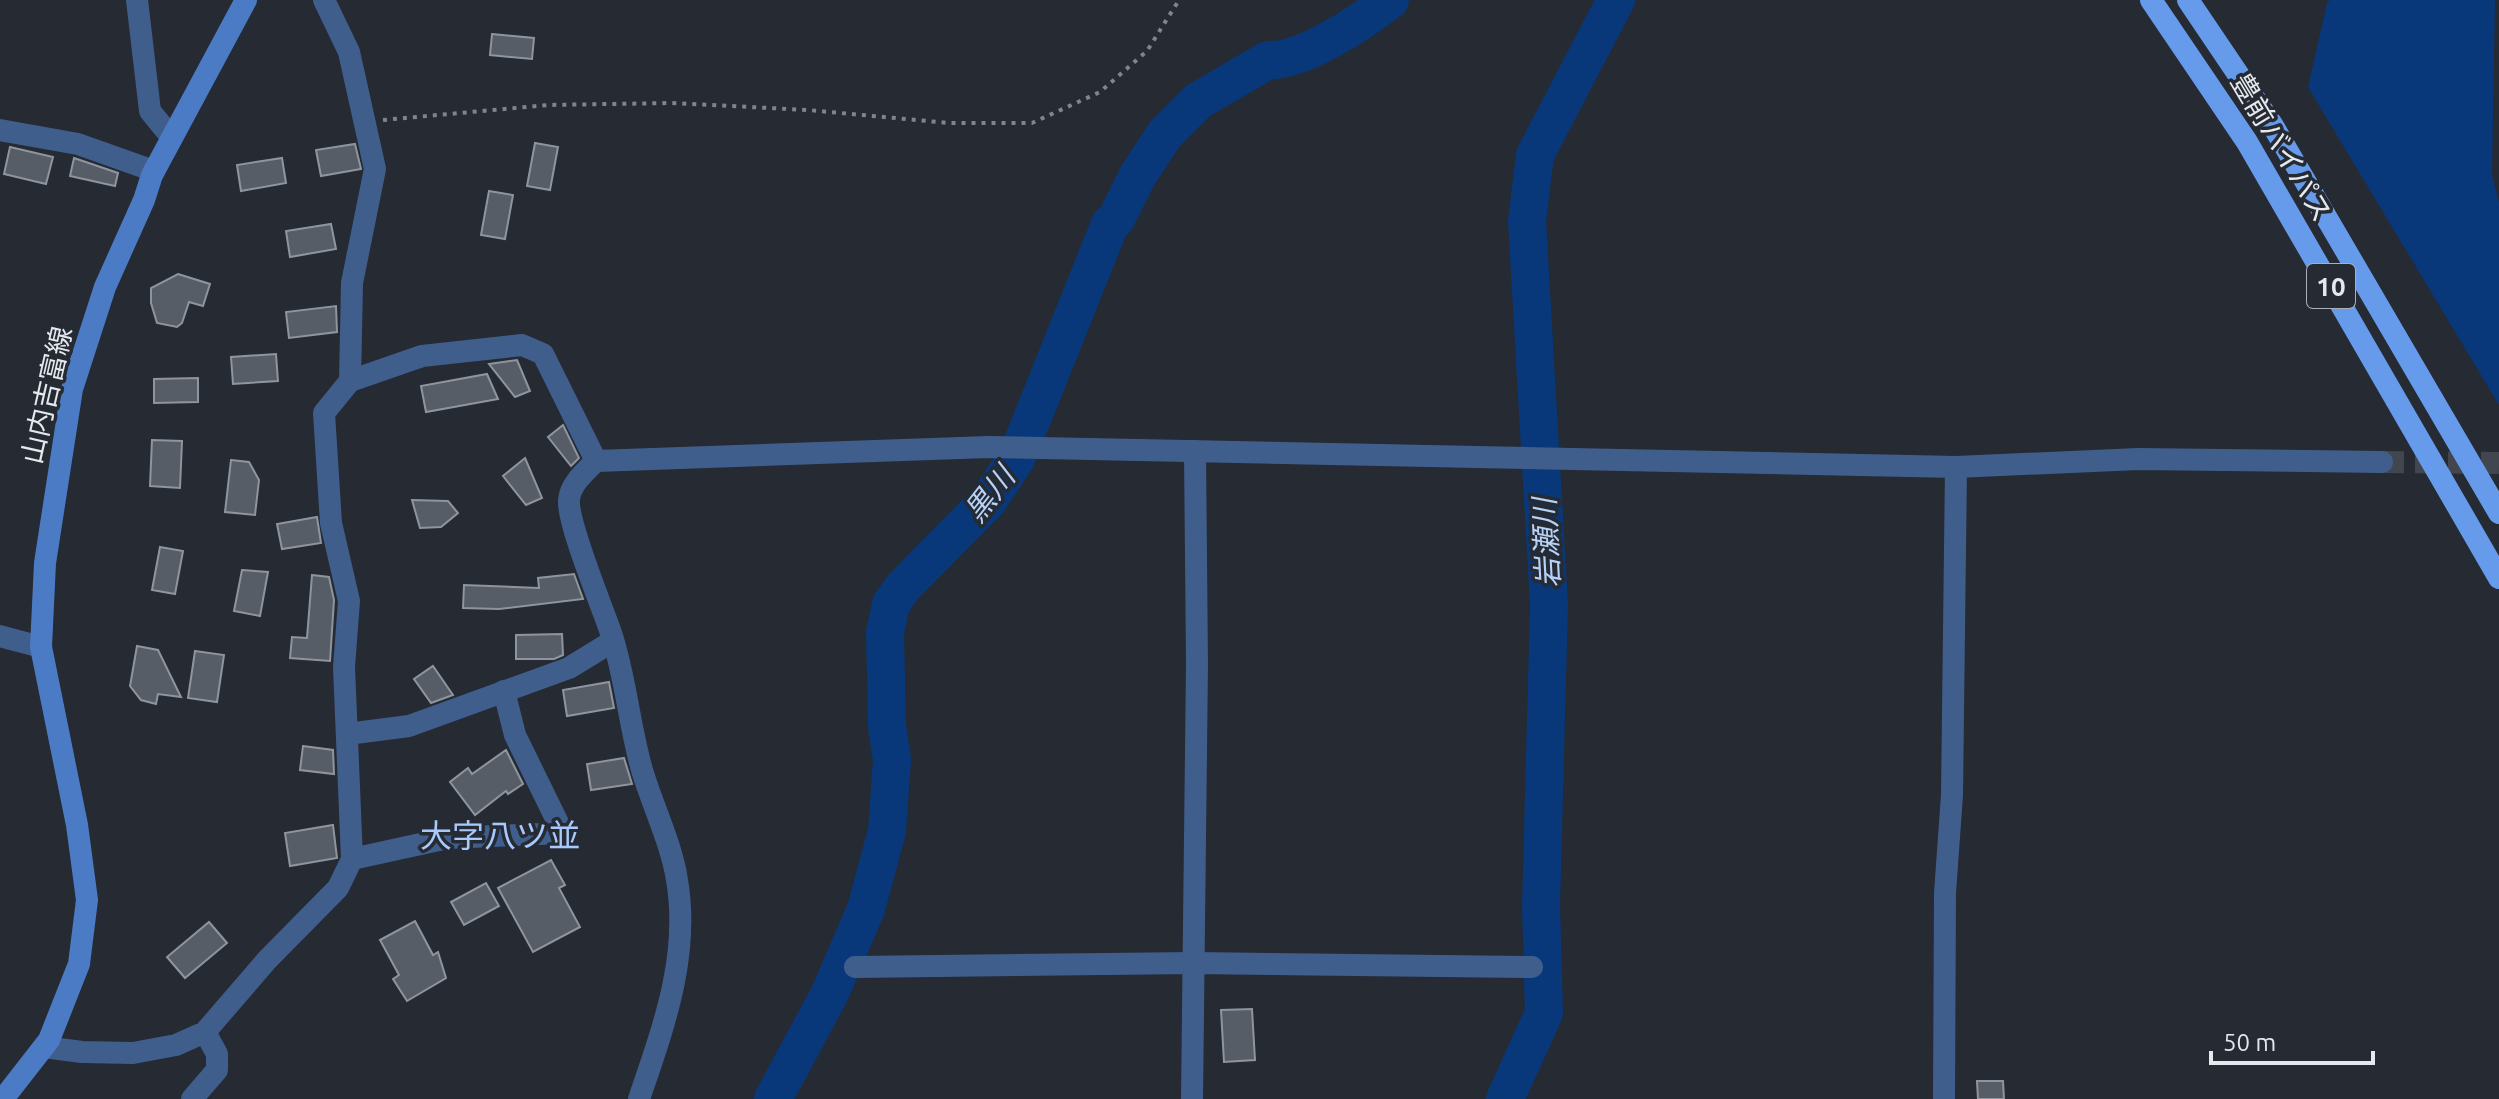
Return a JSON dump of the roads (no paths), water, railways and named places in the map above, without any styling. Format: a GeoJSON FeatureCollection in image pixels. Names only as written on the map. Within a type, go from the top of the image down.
{"type":"FeatureCollection","features":[{"type":"Feature","properties":{"kind":"highway","name":"豊前バイパス"},"geometry":{"type":"LineString","coordinates":[[2151,0],[2247,142],[2499,578]]}},
{"type":"Feature","properties":{"kind":"highway","name":"豊前バイパス"},"geometry":{"type":"LineString","coordinates":[[2188,0],[2281,139],[2499,513]]}},
{"type":"Feature","properties":{"kind":"main road","name":"山内吉富線"},"geometry":{"type":"LineString","coordinates":[[3,1099],[44,1047],[79,964],[87,900],[77,825],[41,647],[45,563],[72,389],[105,287],[154,171],[246,0]]}},
{"type":"Feature","properties":{"kind":"street"},"geometry":{"type":"LineString","coordinates":[[137,0],[150,111],[172,138]]}},
{"type":"Feature","properties":{"kind":"street"},"geometry":{"type":"LineString","coordinates":[[324,0],[349,52],[375,169],[352,283],[350,381]]}},
{"type":"Feature","properties":{"kind":"street"},"geometry":{"type":"LineString","coordinates":[[0,130],[78,144],[154,171]]}},
{"type":"Feature","properties":{"kind":"street"},"geometry":{"type":"LineString","coordinates":[[44,1047],[82,1052],[133,1053],[176,1045],[205,1032],[267,960],[338,888],[352,859],[344,667],[349,601],[331,523],[324,413],[350,381],[422,356],[522,345],[543,354],[596,461]]}},
{"type":"Feature","properties":{"kind":"street"},"geometry":{"type":"LineString","coordinates":[[639,1099],[669,1011],[676,980],[680,929],[677,878],[641,766],[624,677],[573,520],[569,499],[577,480],[596,461],[988,447],[1956,467],[2138,459],[2382,462]]}},
{"type":"Feature","properties":{"kind":"street"},"geometry":{"type":"LineString","coordinates":[[1192,1099],[1197,664],[1195,451]]}},
{"type":"Feature","properties":{"kind":"street"},"geometry":{"type":"LineString","coordinates":[[1944,1099],[1945,893],[1952,795],[1956,467]]}},
{"type":"Feature","properties":{"kind":"street"},"geometry":{"type":"LineString","coordinates":[[0,636],[41,647]]}},
{"type":"Feature","properties":{"kind":"street"},"geometry":{"type":"LineString","coordinates":[[347,734],[409,726],[569,668],[613,641]]}},
{"type":"Feature","properties":{"kind":"street"},"geometry":{"type":"LineString","coordinates":[[352,859],[448,838],[563,833],[515,735],[504,691]]}},
{"type":"Feature","properties":{"kind":"street"},"geometry":{"type":"LineString","coordinates":[[855,967],[1194,963],[1532,967]]}},
{"type":"Feature","properties":{"kind":"street"},"geometry":{"type":"LineString","coordinates":[[192,1099],[217,1070],[217,1054],[205,1032]]}},
{"type":"Feature","properties":{"kind":"water"},"geometry":{"type":"Polygon","coordinates":[[[2330,0],[2495,0],[2492,175],[2499,203],[2499,405],[2308,87],[2330,0]]]}},
{"type":"Feature","properties":{"kind":"waterway","name":"黒川"},"geometry":{"type":"LineString","coordinates":[[773,1099],[830,993],[866,909],[887,831],[892,760],[887,726],[885,633],[891,604],[903,587],[988,501],[1016,459],[1110,224],[1116,219],[1138,175],[1165,134],[1198,101],[1268,60],[1298,54],[1332,39],[1390,0]]}},
{"type":"Feature","properties":{"kind":"waterway","name":"岩瀬川"},"geometry":{"type":"LineString","coordinates":[[1505,1099],[1544,1013],[1541,906],[1549,605],[1527,221],[1535,155],[1616,0]]}},
{"type":"Feature","properties":{"kind":"tunnel"},"geometry":{"type":"LineString","coordinates":[[2382,462],[2499,463]]}},
{"type":"Feature","properties":{"kind":"district","name":"大字八ツ並"},"geometry":{"type":"Point","coordinates":[500,835]}}]}
